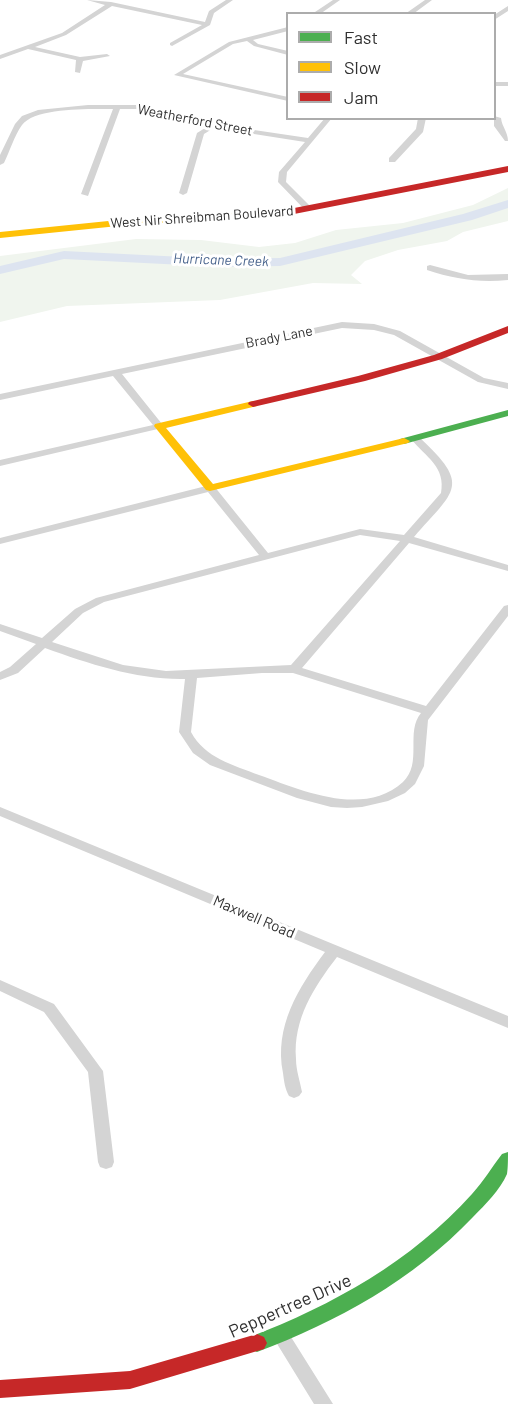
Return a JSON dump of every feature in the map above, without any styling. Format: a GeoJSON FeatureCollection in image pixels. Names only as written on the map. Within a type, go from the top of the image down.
{"type":"FeatureCollection","features":[{"type":"Feature","properties":{"kind":"street"},"geometry":{"type":"LineString","coordinates":[[90,0],[208,24]]}},
{"type":"Feature","properties":{"kind":"street"},"geometry":{"type":"LineString","coordinates":[[185,18],[210,12],[230,0]]}},
{"type":"Feature","properties":{"kind":"street"},"geometry":{"type":"LineString","coordinates":[[318,12],[337,0]]}},
{"type":"Feature","properties":{"kind":"street"},"geometry":{"type":"LineString","coordinates":[[411,12],[429,0]]}},
{"type":"Feature","properties":{"kind":"street"},"geometry":{"type":"LineString","coordinates":[[0,57],[64,34],[111,4]]}},
{"type":"Feature","properties":{"kind":"street"},"geometry":{"type":"LineString","coordinates":[[496,17],[508,8]]}},
{"type":"Feature","properties":{"kind":"street"},"geometry":{"type":"LineString","coordinates":[[208,24],[210,12]]}},
{"type":"Feature","properties":{"kind":"street"},"geometry":{"type":"LineString","coordinates":[[172,44],[208,24]]}},
{"type":"Feature","properties":{"kind":"street"},"geometry":{"type":"LineString","coordinates":[[286,30],[231,43],[177,75],[286,99]]}},
{"type":"Feature","properties":{"kind":"street"},"geometry":{"type":"LineString","coordinates":[[248,39],[256,45],[286,52]]}},
{"type":"Feature","properties":{"kind":"street"},"geometry":{"type":"LineString","coordinates":[[28,47],[80,59],[107,56]]}},
{"type":"Feature","properties":{"kind":"street"},"geometry":{"type":"LineString","coordinates":[[78,72],[80,59]]}},
{"type":"Feature","properties":{"kind":"street"},"geometry":{"type":"LineString","coordinates":[[85,194],[117,107]]}},
{"type":"Feature","properties":{"kind":"street","name":"Weatherford Street"},"geometry":{"type":"LineString","coordinates":[[0,163],[19,124],[25,118],[38,112],[53,110],[117,107],[168,113],[216,124],[310,140]]}},
{"type":"Feature","properties":{"kind":"street"},"geometry":{"type":"LineString","coordinates":[[508,118],[496,118],[498,126],[508,140]]}},
{"type":"Feature","properties":{"kind":"street"},"geometry":{"type":"LineString","coordinates":[[309,209],[282,182],[283,172],[327,120]]}},
{"type":"Feature","properties":{"kind":"street"},"geometry":{"type":"LineString","coordinates":[[392,160],[420,130],[422,120]]}},
{"type":"Feature","properties":{"kind":"street"},"geometry":{"type":"LineString","coordinates":[[183,193],[201,133],[216,124]]}},
{"type":"Feature","properties":{"kind":"street","name":"West Nir Shreibman Boulevard"},"geometry":{"type":"LineString","coordinates":[[0,235],[128,222],[275,215],[508,169]]}},
{"type":"Feature","properties":{"kind":"street"},"geometry":{"type":"LineString","coordinates":[[430,268],[474,280],[508,277]]}},
{"type":"Feature","properties":{"kind":"street","name":"Brady Lane"},"geometry":{"type":"LineString","coordinates":[[0,397],[342,325],[374,327],[397,333],[481,380],[508,386]]}},
{"type":"Feature","properties":{"kind":"street"},"geometry":{"type":"LineString","coordinates":[[0,463],[361,379],[438,357],[508,329]]}},
{"type":"Feature","properties":{"kind":"street"},"geometry":{"type":"LineString","coordinates":[[115,372],[265,556]]}},
{"type":"Feature","properties":{"kind":"street"},"geometry":{"type":"LineString","coordinates":[[0,542],[210,488],[416,439],[508,413]]}},
{"type":"Feature","properties":{"kind":"street"},"geometry":{"type":"LineString","coordinates":[[294,669],[446,494],[449,478],[439,462],[416,439]]}},
{"type":"Feature","properties":{"kind":"street"},"geometry":{"type":"LineString","coordinates":[[0,676],[14,670],[79,611],[100,600],[360,532],[409,538],[508,568]]}},
{"type":"Feature","properties":{"kind":"street"},"geometry":{"type":"LineString","coordinates":[[191,676],[185,732],[198,751],[213,762],[308,799],[335,804],[363,803],[399,792],[412,780],[421,762],[419,730],[428,711],[508,608]]}},
{"type":"Feature","properties":{"kind":"street"},"geometry":{"type":"LineString","coordinates":[[0,627],[101,663],[136,672],[191,676],[272,668],[294,669],[428,711]]}},
{"type":"Feature","properties":{"kind":"street","name":"Maxwell Road"},"geometry":{"type":"LineString","coordinates":[[0,811],[508,1022]]}},
{"type":"Feature","properties":{"kind":"street"},"geometry":{"type":"LineString","coordinates":[[294,1092],[288,1053],[293,1017],[306,987],[334,950]]}},
{"type":"Feature","properties":{"kind":"street"},"geometry":{"type":"LineString","coordinates":[[0,986],[49,1008],[95,1071],[106,1162]]}},
{"type":"Feature","properties":{"kind":"street","name":"Peppertree Drive"},"geometry":{"type":"LineString","coordinates":[[0,1389],[124,1381],[217,1357],[280,1334],[384,1282],[446,1232],[495,1180],[508,1159]]}},
{"type":"Feature","properties":{"kind":"street"},"geometry":{"type":"LineString","coordinates":[[280,1334],[324,1404]]}},
{"type":"Feature","properties":{"kind":"shaded area"},"geometry":{"type":"Polygon","coordinates":[[[508,188],[508,221],[463,232],[447,241],[398,250],[365,261],[351,275],[362,284],[313,283],[220,300],[67,306],[0,322],[0,256],[136,239],[201,240],[259,247],[295,243],[336,230],[403,223],[473,205],[508,188]]]}},
{"type":"Feature","properties":{"kind":"waterway","name":"Hurricane Creek"},"geometry":{"type":"LineString","coordinates":[[0,270],[64,255],[224,263],[280,262],[467,217],[508,204]]}},
{"type":"Feature","properties":{"kind":"traffic: fast"},"geometry":{"type":"LineString","coordinates":[[404,441],[508,413]]}},
{"type":"Feature","properties":{"kind":"traffic: fast"},"geometry":{"type":"LineString","coordinates":[[257,1343],[348,1302],[404,1266],[455,1224],[478,1200],[508,1159]]}},
{"type":"Feature","properties":{"kind":"traffic: slow"},"geometry":{"type":"LineString","coordinates":[[0,235],[128,222],[284,213]]}},
{"type":"Feature","properties":{"kind":"traffic: slow"},"geometry":{"type":"LineString","coordinates":[[253,404],[159,426],[210,488],[404,441]]}},
{"type":"Feature","properties":{"kind":"traffic: jam"},"geometry":{"type":"LineString","coordinates":[[284,213],[508,169]]}},
{"type":"Feature","properties":{"kind":"traffic: jam"},"geometry":{"type":"LineString","coordinates":[[253,404],[361,379],[438,357],[508,329]]}},
{"type":"Feature","properties":{"kind":"traffic: jam"},"geometry":{"type":"LineString","coordinates":[[0,1389],[130,1380],[257,1343]]}}]}
